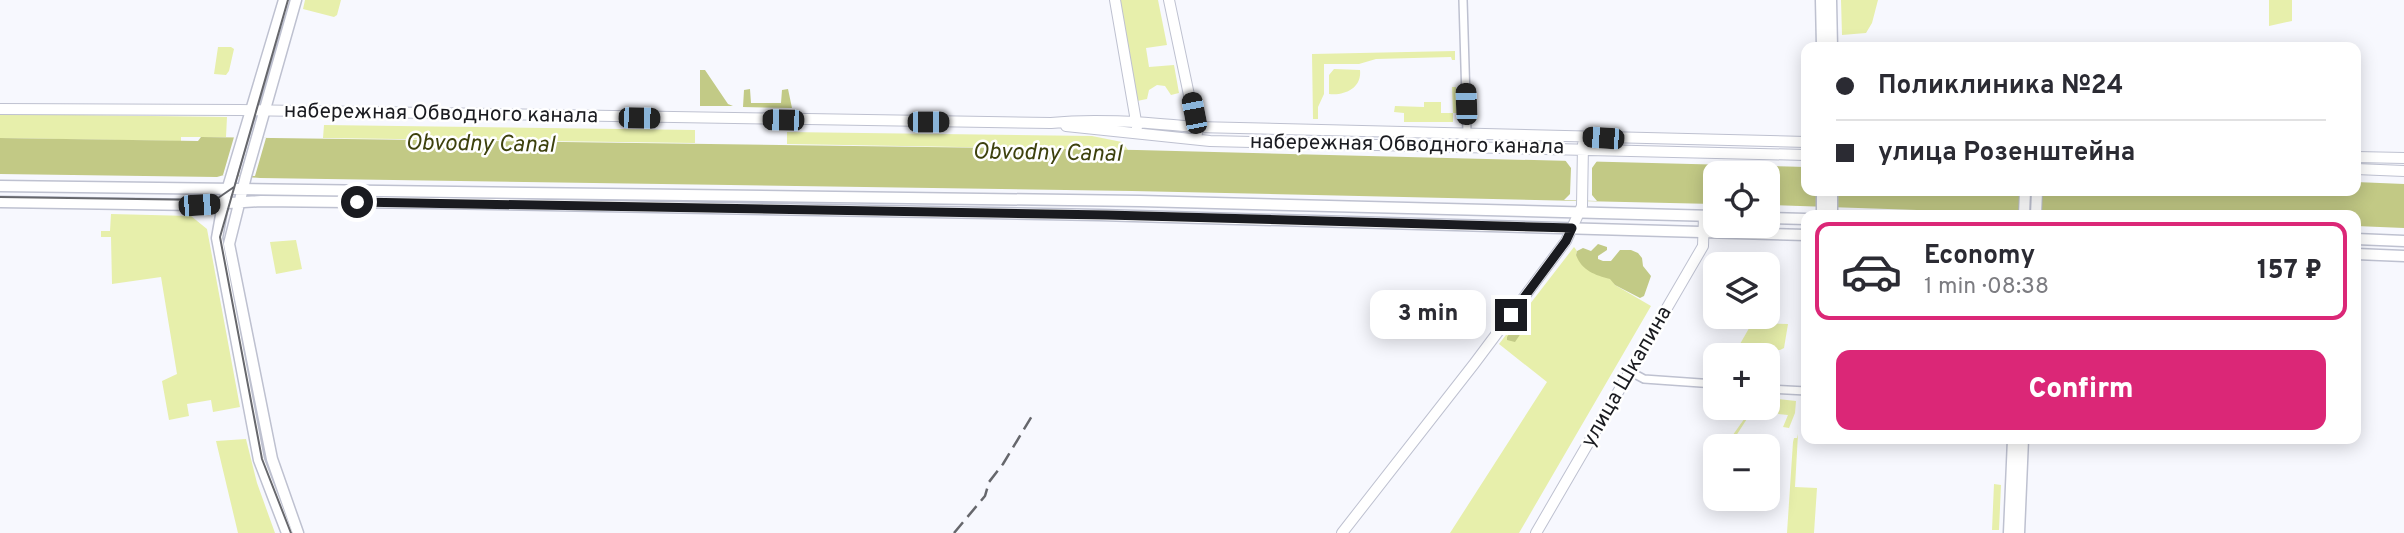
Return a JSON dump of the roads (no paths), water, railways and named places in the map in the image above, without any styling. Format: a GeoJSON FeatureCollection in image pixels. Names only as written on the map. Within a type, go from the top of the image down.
{"type":"FeatureCollection","features":[{"type":"Feature","properties":{"kind":"main road"},"geometry":{"type":"LineString","coordinates":[[284,0],[223,204],[217,238],[259,460],[287,533]]}},
{"type":"Feature","properties":{"kind":"main road"},"geometry":{"type":"LineString","coordinates":[[296,0],[238,203],[229,244],[272,459],[298,533]]}},
{"type":"Feature","properties":{"kind":"main road"},"geometry":{"type":"LineString","coordinates":[[1821,0],[1822,42]]}},
{"type":"Feature","properties":{"kind":"main road"},"geometry":{"type":"LineString","coordinates":[[1831,0],[1832,42]]}},
{"type":"Feature","properties":{"kind":"main road"},"geometry":{"type":"LineString","coordinates":[[0,186],[1153,201],[1703,216]]}},
{"type":"Feature","properties":{"kind":"main road"},"geometry":{"type":"LineString","coordinates":[[0,202],[196,205],[435,203],[1058,214],[1703,231]]}},
{"type":"Feature","properties":{"kind":"main road"},"geometry":{"type":"LineString","coordinates":[[1780,218],[1801,219]]}},
{"type":"Feature","properties":{"kind":"main road"},"geometry":{"type":"LineString","coordinates":[[1780,234],[1801,235]]}},
{"type":"Feature","properties":{"kind":"main road"},"geometry":{"type":"LineString","coordinates":[[2361,239],[2404,241]]}},
{"type":"Feature","properties":{"kind":"main road"},"geometry":{"type":"LineString","coordinates":[[2361,254],[2404,256]]}},
{"type":"Feature","properties":{"kind":"main road"},"geometry":{"type":"LineString","coordinates":[[2009,533],[2013,444]]}},
{"type":"Feature","properties":{"kind":"main road"},"geometry":{"type":"LineString","coordinates":[[2019,533],[2023,444]]}},
{"type":"Feature","properties":{"kind":"street"},"geometry":{"type":"LineString","coordinates":[[1115,0],[1137,134]]}},
{"type":"Feature","properties":{"kind":"street"},"geometry":{"type":"LineString","coordinates":[[1169,0],[1197,140]]}},
{"type":"Feature","properties":{"kind":"street"},"geometry":{"type":"LineString","coordinates":[[1463,0],[1466,132]]}},
{"type":"Feature","properties":{"kind":"street","name":"набережная Обводного канала"},"geometry":{"type":"LineString","coordinates":[[0,109],[1051,124],[1197,140],[1801,155]]}},
{"type":"Feature","properties":{"kind":"street","name":"набережная Обводного канала"},"geometry":{"type":"LineString","coordinates":[[1051,124],[1077,121],[1137,122],[1196,127],[1801,142]]}},
{"type":"Feature","properties":{"kind":"street"},"geometry":{"type":"LineString","coordinates":[[1342,533],[1566,241],[1580,213],[1582,201],[1583,136]]}},
{"type":"Feature","properties":{"kind":"street"},"geometry":{"type":"LineString","coordinates":[[2361,157],[2404,158]]}},
{"type":"Feature","properties":{"kind":"street"},"geometry":{"type":"LineString","coordinates":[[2361,169],[2404,171]]}},
{"type":"Feature","properties":{"kind":"street","name":"улица Шкапина"},"geometry":{"type":"LineString","coordinates":[[1536,533],[1703,246],[1704,238]]}},
{"type":"Feature","properties":{"kind":"street"},"geometry":{"type":"LineString","coordinates":[[1630,372],[1644,379],[1703,383]]}},
{"type":"Feature","properties":{"kind":"street"},"geometry":{"type":"LineString","coordinates":[[1780,390],[1801,391]]}},
{"type":"Feature","properties":{"kind":"water","name":"Obvodny Canal"},"geometry":{"type":"Polygon","coordinates":[[[201,137],[1137,150],[1703,164],[1703,204],[1132,191],[260,178],[224,175],[0,174],[0,138],[198,141],[201,137]]]}},
{"type":"Feature","properties":{"kind":"water"},"geometry":{"type":"Polygon","coordinates":[[[1780,166],[1801,167],[1801,196],[2361,196],[2361,182],[2404,184],[2404,228],[2361,226],[2361,210],[1914,210],[1780,205],[1780,166]]]}},
{"type":"Feature","properties":{"kind":"tram line"},"geometry":{"type":"LineString","coordinates":[[288,0],[220,237],[262,459],[291,533]]}},
{"type":"Feature","properties":{"kind":"tram line"},"geometry":{"type":"LineString","coordinates":[[0,197],[206,200],[218,198],[234,187]]}},
{"type":"Feature","properties":{"kind":"railway"},"geometry":{"type":"LineString","coordinates":[[954,533],[985,496],[989,482],[1032,416]]}}]}
